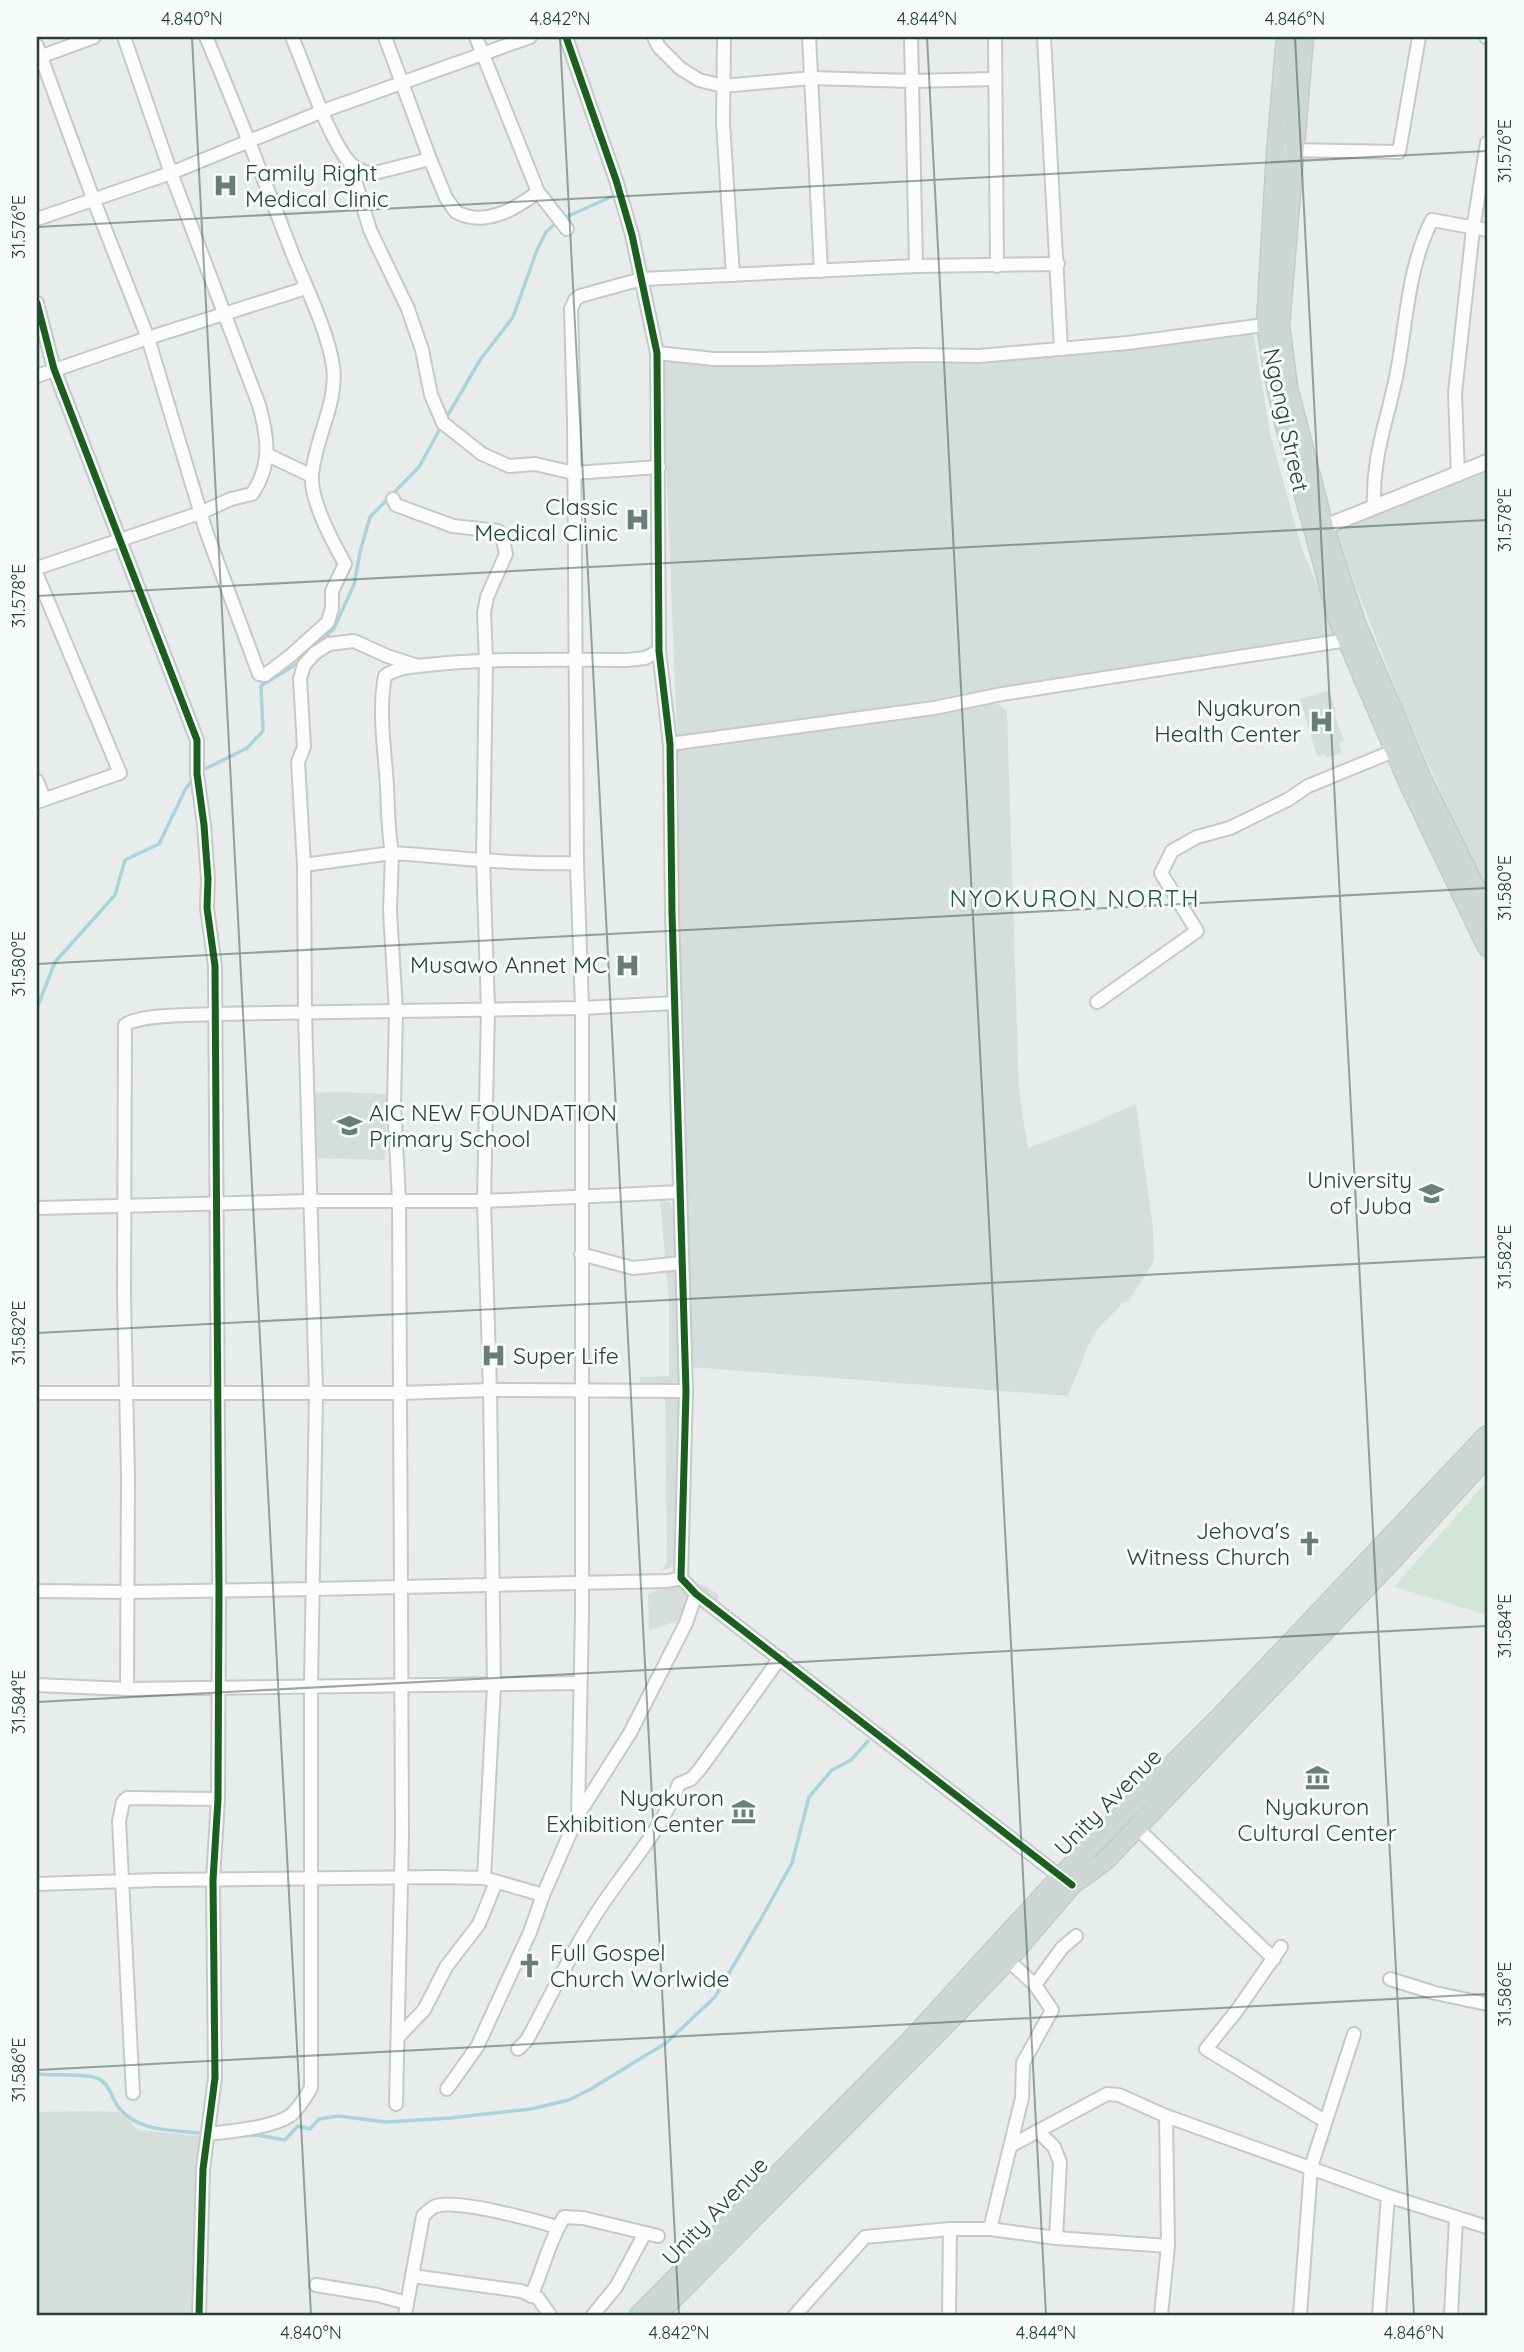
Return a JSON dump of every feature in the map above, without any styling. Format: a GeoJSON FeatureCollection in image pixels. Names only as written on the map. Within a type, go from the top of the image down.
{"type":"FeatureCollection","features":[{"type":"Feature","properties":{"kind":"main road","name":"Ngongi Street"},"geometry":{"type":"LineString","coordinates":[[1286,37],[1285,151],[1273,325],[1318,529],[1343,587],[1354,637],[1415,782]]}},
{"type":"Feature","properties":{"kind":"main road","name":"Ngongi Street"},"geometry":{"type":"LineString","coordinates":[[1285,151],[1304,37]]}},
{"type":"Feature","properties":{"kind":"main road"},"geometry":{"type":"LineString","coordinates":[[1415,782],[1487,911]]}},
{"type":"Feature","properties":{"kind":"main road"},"geometry":{"type":"LineString","coordinates":[[1415,782],[1487,947]]}},
{"type":"Feature","properties":{"kind":"main road","name":"Unity Avenue"},"geometry":{"type":"LineString","coordinates":[[657,2315],[906,2046],[1066,1881],[1487,1435]]}},
{"type":"Feature","properties":{"kind":"main road","name":"Unity Avenue"},"geometry":{"type":"LineString","coordinates":[[639,2315],[776,2187],[1008,1960],[1066,1881],[1105,1860],[1388,1566],[1487,1457]]}},
{"type":"Feature","properties":{"kind":"street"},"geometry":{"type":"LineString","coordinates":[[94,37],[38,53],[148,338],[200,513],[259,674],[265,675],[328,622],[332,608],[332,591],[345,565],[313,493],[312,476],[332,389],[333,367],[306,288],[206,37]]}},
{"type":"Feature","properties":{"kind":"street"},"geometry":{"type":"LineString","coordinates":[[37,568],[200,513],[231,499],[252,494],[268,455],[267,434],[259,405],[170,173],[124,37]]}},
{"type":"Feature","properties":{"kind":"street"},"geometry":{"type":"LineString","coordinates":[[292,37],[339,146],[350,163],[370,230],[408,309],[422,350],[431,395],[443,423],[482,454],[509,466],[535,464],[574,473],[659,467]]}},
{"type":"Feature","properties":{"kind":"street"},"geometry":{"type":"LineString","coordinates":[[385,37],[430,159],[446,198],[456,212],[464,217],[480,220],[516,208],[538,192]]}},
{"type":"Feature","properties":{"kind":"street"},"geometry":{"type":"LineString","coordinates":[[476,37],[538,192],[566,229]]}},
{"type":"Feature","properties":{"kind":"street"},"geometry":{"type":"LineString","coordinates":[[37,219],[170,173],[323,111],[530,37]]}},
{"type":"Feature","properties":{"kind":"street"},"geometry":{"type":"LineString","coordinates":[[566,37],[616,180],[642,279],[657,353],[659,651],[670,744],[674,1003],[686,1391],[681,1578],[696,1594],[1066,1881]]}},
{"type":"Feature","properties":{"kind":"street"},"geometry":{"type":"LineString","coordinates":[[654,37],[659,47],[680,68],[699,80],[723,86],[812,78],[912,81],[995,79]]}},
{"type":"Feature","properties":{"kind":"street"},"geometry":{"type":"LineString","coordinates":[[724,37],[723,86],[733,275]]}},
{"type":"Feature","properties":{"kind":"street"},"geometry":{"type":"LineString","coordinates":[[810,37],[821,271]]}},
{"type":"Feature","properties":{"kind":"street"},"geometry":{"type":"LineString","coordinates":[[911,37],[916,266]]}},
{"type":"Feature","properties":{"kind":"street"},"geometry":{"type":"LineString","coordinates":[[995,37],[997,266]]}},
{"type":"Feature","properties":{"kind":"street"},"geometry":{"type":"LineString","coordinates":[[1044,37],[1061,349]]}},
{"type":"Feature","properties":{"kind":"street"},"geometry":{"type":"LineString","coordinates":[[1285,151],[1399,152],[1419,37]]}},
{"type":"Feature","properties":{"kind":"street"},"geometry":{"type":"LineString","coordinates":[[1458,475],[1455,393],[1473,229],[1487,143]]}},
{"type":"Feature","properties":{"kind":"street"},"geometry":{"type":"LineString","coordinates":[[350,163],[361,172],[370,174],[430,159]]}},
{"type":"Feature","properties":{"kind":"street"},"geometry":{"type":"LineString","coordinates":[[1374,508],[1373,479],[1378,443],[1395,381],[1409,284],[1423,238],[1432,220],[1487,230]]}},
{"type":"Feature","properties":{"kind":"street"},"geometry":{"type":"LineString","coordinates":[[578,1815],[582,1583],[582,1008],[577,863],[571,309],[575,300],[594,290],[642,279],[916,266],[1058,264]]}},
{"type":"Feature","properties":{"kind":"street"},"geometry":{"type":"LineString","coordinates":[[37,376],[306,288]]}},
{"type":"Feature","properties":{"kind":"street"},"geometry":{"type":"LineString","coordinates":[[37,303],[54,369],[197,740],[197,774],[208,879],[207,908],[215,966],[219,1590],[218,1799],[213,1880],[215,2078],[203,2169],[198,2315]]}},
{"type":"Feature","properties":{"kind":"street"},"geometry":{"type":"LineString","coordinates":[[657,353],[714,359],[979,356],[1128,343],[1273,325]]}},
{"type":"Feature","properties":{"kind":"street"},"geometry":{"type":"LineString","coordinates":[[268,455],[312,476]]}},
{"type":"Feature","properties":{"kind":"street"},"geometry":{"type":"LineString","coordinates":[[1318,529],[1487,462]]}},
{"type":"Feature","properties":{"kind":"street"},"geometry":{"type":"LineString","coordinates":[[393,499],[396,505],[435,520],[473,529],[498,531],[506,554],[486,597],[484,613],[486,660],[483,859],[488,1008],[484,1201],[494,1686],[490,1880],[479,1924],[446,1967],[424,2010],[399,2036]]}},
{"type":"Feature","properties":{"kind":"street"},"geometry":{"type":"LineString","coordinates":[[37,575],[120,773],[40,800],[37,781]]}},
{"type":"Feature","properties":{"kind":"street"},"geometry":{"type":"LineString","coordinates":[[670,744],[934,708],[1002,694],[1354,637]]}},
{"type":"Feature","properties":{"kind":"street"},"geometry":{"type":"LineString","coordinates":[[208,2139],[288,2117],[301,2105],[311,2088],[316,1392],[305,1014],[304,865],[298,762],[304,747],[300,678],[304,665],[315,653],[329,644],[354,641],[418,666]]}},
{"type":"Feature","properties":{"kind":"street"},"geometry":{"type":"LineString","coordinates":[[396,2104],[401,1877],[400,1393],[394,1104],[396,1011],[390,911],[392,853],[386,821],[387,788],[383,744],[385,676],[392,671],[418,666],[486,660],[627,660],[645,658],[659,651]]}},
{"type":"Feature","properties":{"kind":"street"},"geometry":{"type":"LineString","coordinates":[[1097,1002],[1197,931],[1161,873],[1172,851],[1196,837],[1230,828],[1289,799],[1308,786],[1402,748]]}},
{"type":"Feature","properties":{"kind":"street"},"geometry":{"type":"LineString","coordinates":[[304,865],[392,853],[528,864],[577,863]]}},
{"type":"Feature","properties":{"kind":"street"},"geometry":{"type":"LineString","coordinates":[[127,1689],[125,1025],[163,1016],[582,1008],[674,1003]]}},
{"type":"Feature","properties":{"kind":"street"},"geometry":{"type":"LineString","coordinates":[[37,1208],[310,1201],[484,1201],[680,1192]]}},
{"type":"Feature","properties":{"kind":"street"},"geometry":{"type":"LineString","coordinates":[[581,1254],[633,1268],[682,1263]]}},
{"type":"Feature","properties":{"kind":"street"},"geometry":{"type":"LineString","coordinates":[[37,1394],[686,1391]]}},
{"type":"Feature","properties":{"kind":"street"},"geometry":{"type":"LineString","coordinates":[[37,1591],[314,1590],[668,1581],[681,1578]]}},
{"type":"Feature","properties":{"kind":"street"},"geometry":{"type":"LineString","coordinates":[[447,2090],[477,2047],[530,1932],[578,1815],[630,1733],[686,1623],[696,1594]]}},
{"type":"Feature","properties":{"kind":"street"},"geometry":{"type":"LineString","coordinates":[[518,2049],[527,2040],[587,1928],[648,1842],[673,1801],[679,1784],[691,1779],[700,1769],[780,1658]]}},
{"type":"Feature","properties":{"kind":"street"},"geometry":{"type":"LineString","coordinates":[[37,1685],[127,1689],[580,1683]]}},
{"type":"Feature","properties":{"kind":"street"},"geometry":{"type":"LineString","coordinates":[[133,2093],[119,1821],[121,1808],[127,1798],[218,1799]]}},
{"type":"Feature","properties":{"kind":"street"},"geometry":{"type":"LineString","coordinates":[[1136,1827],[1273,1959]]}},
{"type":"Feature","properties":{"kind":"street"},"geometry":{"type":"LineString","coordinates":[[37,1884],[401,1877],[490,1880],[543,1895]]}},
{"type":"Feature","properties":{"kind":"street"},"geometry":{"type":"LineString","coordinates":[[1035,1985],[1062,1948],[1076,1936]]}},
{"type":"Feature","properties":{"kind":"street"},"geometry":{"type":"LineString","coordinates":[[1281,1947],[1206,2049],[1325,2121]]}},
{"type":"Feature","properties":{"kind":"street"},"geometry":{"type":"LineString","coordinates":[[990,2229],[1022,2098],[1023,2063],[1052,2010],[1035,1985],[1008,1960]]}},
{"type":"Feature","properties":{"kind":"street"},"geometry":{"type":"LineString","coordinates":[[1390,1979],[1435,1993],[1487,2004]]}},
{"type":"Feature","properties":{"kind":"street"},"geometry":{"type":"LineString","coordinates":[[1300,2315],[1311,2167],[1354,2034]]}},
{"type":"Feature","properties":{"kind":"street"},"geometry":{"type":"LineString","coordinates":[[1012,2145],[1107,2094],[1119,2095],[1166,2116],[1388,2196],[1487,2227]]}},
{"type":"Feature","properties":{"kind":"street"},"geometry":{"type":"LineString","coordinates":[[1161,2315],[1168,2246],[1166,2116]]}},
{"type":"Feature","properties":{"kind":"street"},"geometry":{"type":"LineString","coordinates":[[1038,2131],[1054,2147],[1060,2162],[1056,2238]]}},
{"type":"Feature","properties":{"kind":"street"},"geometry":{"type":"LineString","coordinates":[[1379,2315],[1388,2196]]}},
{"type":"Feature","properties":{"kind":"street"},"geometry":{"type":"LineString","coordinates":[[316,2285],[365,2292],[406,2309],[423,2216],[436,2206],[458,2206],[520,2215],[558,2227]]}},
{"type":"Feature","properties":{"kind":"street"},"geometry":{"type":"LineString","coordinates":[[531,2295],[564,2217],[572,2216],[658,2236]]}},
{"type":"Feature","properties":{"kind":"street"},"geometry":{"type":"LineString","coordinates":[[1451,2315],[1456,2219]]}},
{"type":"Feature","properties":{"kind":"street"},"geometry":{"type":"LineString","coordinates":[[795,2315],[864,2237],[950,2229],[990,2229],[1056,2238],[1168,2246]]}},
{"type":"Feature","properties":{"kind":"street"},"geometry":{"type":"LineString","coordinates":[[949,2315],[950,2229]]}},
{"type":"Feature","properties":{"kind":"street"},"geometry":{"type":"LineString","coordinates":[[593,2315],[616,2287],[645,2233]]}},
{"type":"Feature","properties":{"kind":"street"},"geometry":{"type":"LineString","coordinates":[[412,2276],[521,2291],[538,2298],[551,2315]]}},
{"type":"Feature","properties":{"kind":"shaded area"},"geometry":{"type":"Polygon","coordinates":[[[1252,326],[1271,437],[1302,549],[1339,637],[1099,676],[677,737],[662,359],[959,364],[1099,351],[1252,326]]]}},
{"type":"Feature","properties":{"kind":"shaded area"},"geometry":{"type":"Polygon","coordinates":[[[1487,472],[1487,894],[1404,710],[1334,530],[1487,472]]]}},
{"type":"Feature","properties":{"kind":"shaded area","name":"Nyakuron Health Center"},"geometry":{"type":"Polygon","coordinates":[[[1329,690],[1344,741],[1339,743],[1342,753],[1326,758],[1325,755],[1319,756],[1316,753],[1300,699],[1329,690]]]}},
{"type":"Feature","properties":{"kind":"shaded area"},"geometry":{"type":"Polygon","coordinates":[[[997,703],[1007,711],[1019,1091],[1028,1148],[1136,1104],[1153,1228],[1154,1261],[1128,1302],[1121,1303],[1098,1329],[1088,1346],[1068,1396],[690,1367],[684,1188],[677,751],[684,743],[997,703]]]}},
{"type":"Feature","properties":{"kind":"shaded area","name":"AIC NEW FOUNDATION Primary School"},"geometry":{"type":"Polygon","coordinates":[[[311,1093],[387,1094],[385,1160],[310,1158],[311,1093]]]}},
{"type":"Feature","properties":{"kind":"shaded area"},"geometry":{"type":"Polygon","coordinates":[[[660,1201],[670,1202],[677,1226],[678,1382],[640,1385],[640,1377],[669,1376],[669,1301],[660,1201]]]}},
{"type":"Feature","properties":{"kind":"shaded area"},"geometry":{"type":"Polygon","coordinates":[[[665,1392],[682,1393],[680,1533],[674,1566],[662,1571],[667,1560],[665,1392]]]}},
{"type":"Feature","properties":{"kind":"shaded area"},"geometry":{"type":"Polygon","coordinates":[[[702,1584],[719,1595],[714,1615],[697,1603],[678,1621],[649,1630],[648,1594],[661,1588],[702,1584]]]}},
{"type":"Feature","properties":{"kind":"shaded area"},"geometry":{"type":"Polygon","coordinates":[[[37,2112],[120,2112],[138,2130],[201,2136],[194,2315],[37,2315],[37,2112]]]}},
{"type":"Feature","properties":{"kind":"green space"},"geometry":{"type":"Polygon","coordinates":[[[1487,1481],[1487,1615],[1394,1587],[1487,1481]]]}},
{"type":"Feature","properties":{"kind":"waterway"},"geometry":{"type":"LineString","coordinates":[[564,218],[613,196]]}},
{"type":"Feature","properties":{"kind":"waterway"},"geometry":{"type":"LineString","coordinates":[[445,420],[480,360],[513,317],[537,250],[546,232],[557,222]]}},
{"type":"Feature","properties":{"kind":"waterway"},"geometry":{"type":"LineString","coordinates":[[316,646],[334,628],[354,585],[370,517],[419,467],[441,427]]}},
{"type":"Feature","properties":{"kind":"waterway"},"geometry":{"type":"LineString","coordinates":[[201,771],[247,748],[263,731],[261,686],[301,661]]}},
{"type":"Feature","properties":{"kind":"waterway"},"geometry":{"type":"LineString","coordinates":[[37,1008],[55,962],[115,895],[125,860],[159,844],[193,779]]}},
{"type":"Feature","properties":{"kind":"waterway"},"geometry":{"type":"LineString","coordinates":[[240,2136],[257,2135],[285,2140],[298,2126],[310,2129],[319,2119],[338,2116],[386,2122],[531,2109],[569,2100],[666,2043],[715,1997],[762,1917],[792,1863],[809,1797],[832,1770],[851,1760],[868,1741]]}},
{"type":"Feature","properties":{"kind":"waterway"},"geometry":{"type":"LineString","coordinates":[[37,2074],[97,2078],[108,2087],[119,2108],[137,2122],[159,2129],[205,2134]]}},
{"type":"Feature","properties":{"kind":"cycle path"},"geometry":{"type":"LineString","coordinates":[[566,37],[616,180],[632,235],[657,353],[659,651],[670,744],[672,913],[686,1391],[681,1578],[696,1594],[1072,1885]]}},
{"type":"Feature","properties":{"kind":"cycle path"},"geometry":{"type":"LineString","coordinates":[[37,303],[54,369],[197,740],[197,774],[204,825],[207,908],[215,966],[219,1590],[218,1799],[213,1880],[215,2078],[203,2169],[199,2315]]}},
{"type":"Feature","properties":{"kind":"place","name":"Family Right Medical Clinic"},"geometry":{"type":"Point","coordinates":[225,186]}},
{"type":"Feature","properties":{"kind":"place","name":"Classic Medical Clinic"},"geometry":{"type":"Point","coordinates":[638,520]}},
{"type":"Feature","properties":{"kind":"place","name":"Nyakuron Health Center"},"geometry":{"type":"Point","coordinates":[1321,721]}},
{"type":"Feature","properties":{"kind":"place","name":"Musawo Annet MC"},"geometry":{"type":"Point","coordinates":[627,965]}},
{"type":"Feature","properties":{"kind":"place","name":"AIC NEW FOUNDATION Primary School"},"geometry":{"type":"Point","coordinates":[349,1126]}},
{"type":"Feature","properties":{"kind":"place","name":"University of Juba"},"geometry":{"type":"Point","coordinates":[1432,1193]}},
{"type":"Feature","properties":{"kind":"place","name":"Super Life"},"geometry":{"type":"Point","coordinates":[493,1356]}},
{"type":"Feature","properties":{"kind":"place","name":"Jehova's Witness Church"},"geometry":{"type":"Point","coordinates":[1310,1544]}},
{"type":"Feature","properties":{"kind":"place","name":"Nyakuron Cultural Center"},"geometry":{"type":"Point","coordinates":[1317,1777]}},
{"type":"Feature","properties":{"kind":"place","name":"Nyakuron Exhibition Center"},"geometry":{"type":"Point","coordinates":[744,1811]}},
{"type":"Feature","properties":{"kind":"place","name":"Full Gospel Church Worlwide"},"geometry":{"type":"Point","coordinates":[530,1966]}},
{"type":"Feature","properties":{"kind":"district","name":"NYOKURON NORTH"},"geometry":{"type":"Point","coordinates":[1075,899]}}]}
